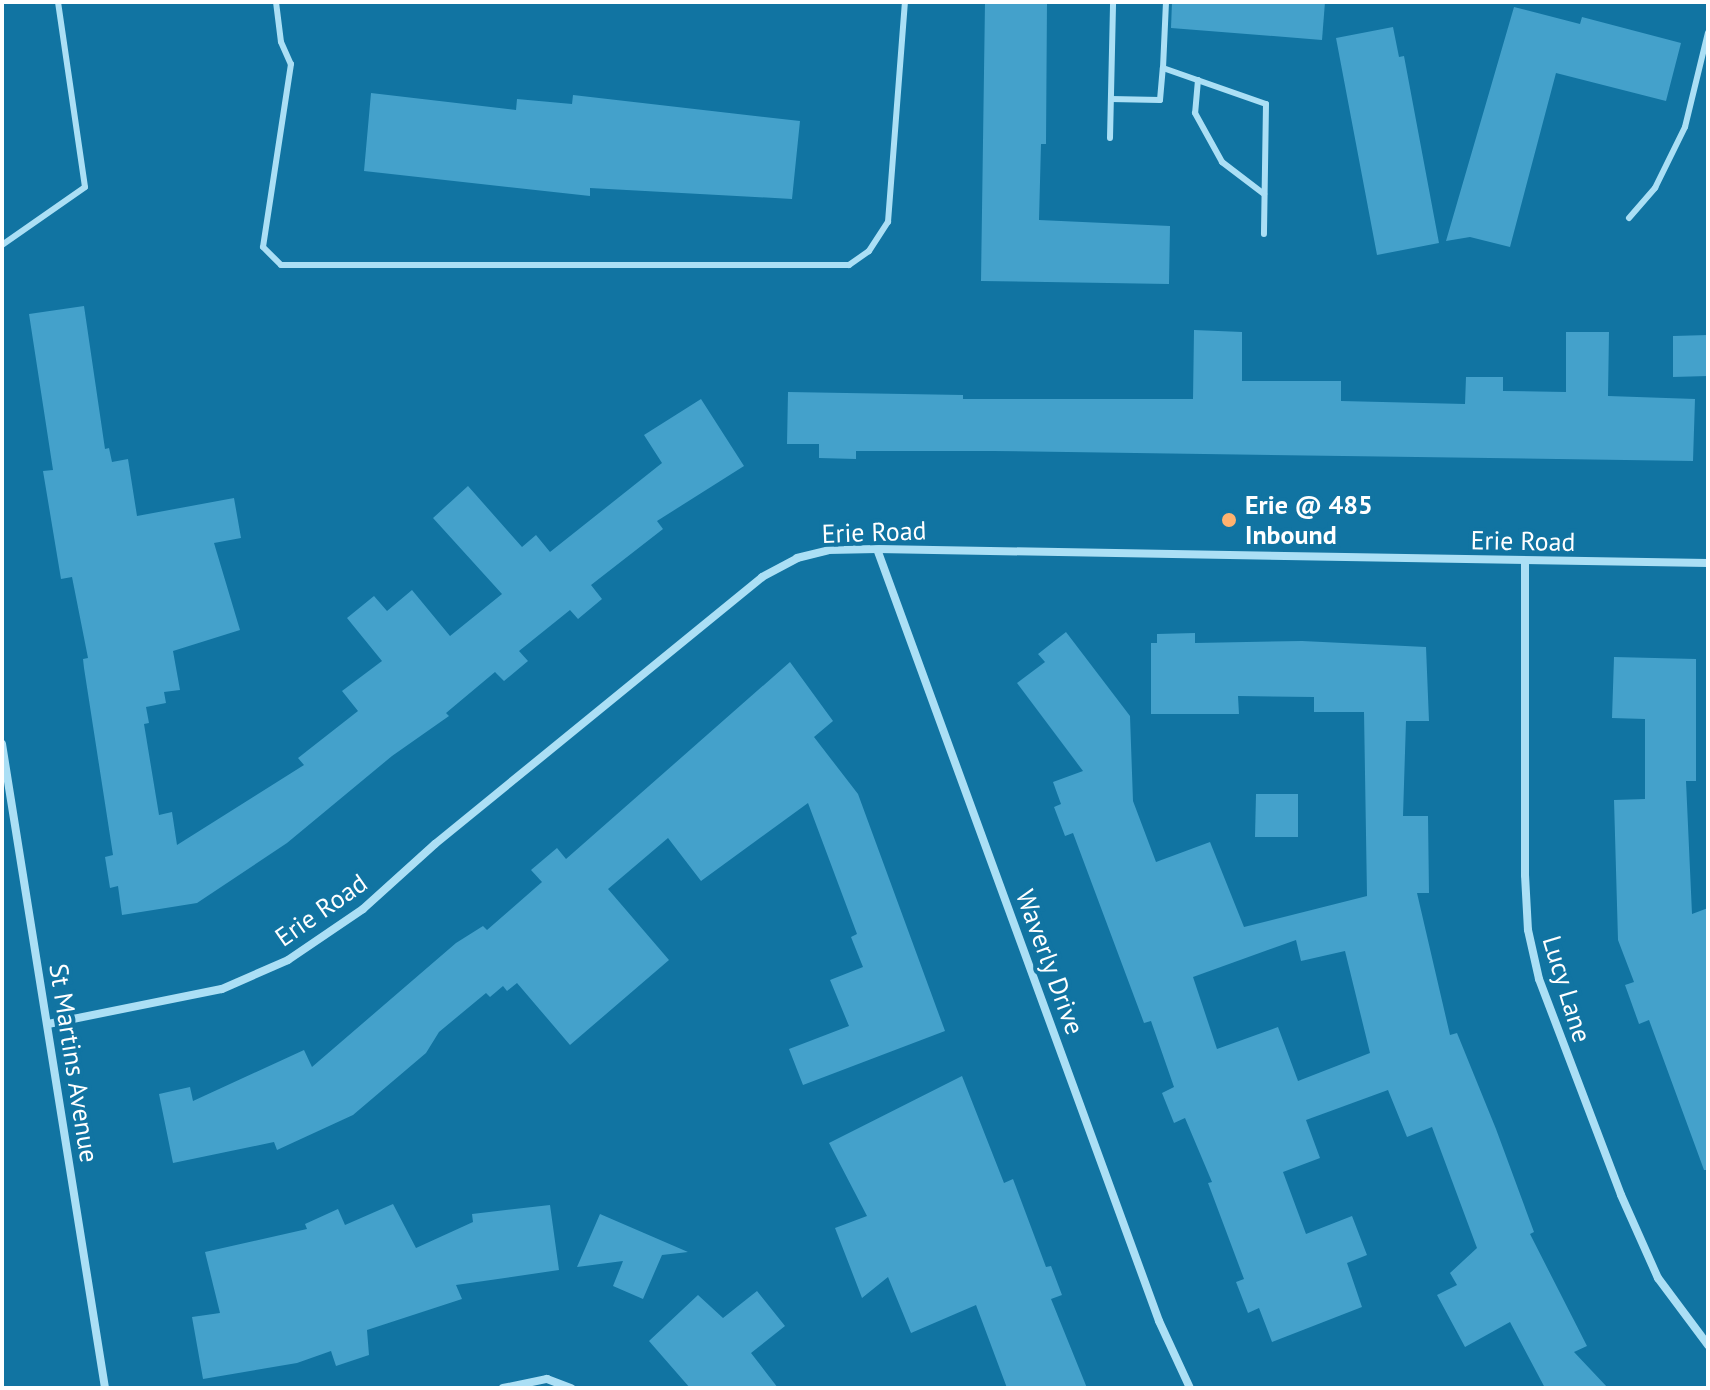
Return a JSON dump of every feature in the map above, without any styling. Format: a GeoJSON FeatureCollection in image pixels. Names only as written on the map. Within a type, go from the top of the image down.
{"type":"FeatureCollection","features":[{"type":"Feature","properties":{"kind":"street","name":"Erie Road"},"geometry":{"type":"LineString","coordinates":[[48,1024],[222,989],[288,960],[363,909],[435,844],[762,577],[797,558],[828,550],[877,549],[1708,563]]}},
{"type":"Feature","properties":{"kind":"street","name":"Waverly Drive"},"geometry":{"type":"LineString","coordinates":[[877,549],[1159,1321],[1190,1388]]}},
{"type":"Feature","properties":{"kind":"street","name":"Lucy Lane"},"geometry":{"type":"LineString","coordinates":[[1525,562],[1525,875],[1528,930],[1539,979],[1621,1195],[1658,1278],[1708,1345]]}},
{"type":"Feature","properties":{"kind":"street","name":"St Martins Avenue"},"geometry":{"type":"LineString","coordinates":[[2,744],[105,1388]]}},
{"type":"Feature","properties":{"kind":"street"},"geometry":{"type":"LineString","coordinates":[[503,1388],[547,1379],[571,1388]]}},
{"type":"Feature","properties":{"kind":"lane"},"geometry":{"type":"LineString","coordinates":[[2,245],[85,187],[58,2]]}},
{"type":"Feature","properties":{"kind":"lane"},"geometry":{"type":"LineString","coordinates":[[276,2],[281,42],[291,64],[263,247],[281,265],[849,265],[869,251],[888,222],[905,2]]}},
{"type":"Feature","properties":{"kind":"lane"},"geometry":{"type":"LineString","coordinates":[[1110,138],[1113,2]]}},
{"type":"Feature","properties":{"kind":"lane"},"geometry":{"type":"LineString","coordinates":[[1111,99],[1160,100],[1166,2]]}},
{"type":"Feature","properties":{"kind":"lane"},"geometry":{"type":"LineString","coordinates":[[1629,218],[1655,188],[1685,127],[1708,33]]}},
{"type":"Feature","properties":{"kind":"lane"},"geometry":{"type":"LineString","coordinates":[[1163,68],[1266,104],[1264,234]]}},
{"type":"Feature","properties":{"kind":"lane"},"geometry":{"type":"LineString","coordinates":[[1198,80],[1195,113],[1222,162],[1264,194]]}},
{"type":"Feature","properties":{"kind":"building"},"geometry":{"type":"Polygon","coordinates":[[[985,2],[1047,2],[1046,144],[1041,144],[1039,220],[1170,226],[1169,284],[981,281],[985,2]]]}},
{"type":"Feature","properties":{"kind":"building"},"geometry":{"type":"Polygon","coordinates":[[[1172,2],[1325,2],[1322,40],[1171,28],[1172,2]]]}},
{"type":"Feature","properties":{"kind":"building"},"geometry":{"type":"Polygon","coordinates":[[[1514,7],[1580,24],[1582,17],[1681,43],[1666,101],[1556,73],[1510,247],[1470,237],[1446,241],[1514,7]]]}},
{"type":"Feature","properties":{"kind":"building"},"geometry":{"type":"Polygon","coordinates":[[[1393,27],[1399,57],[1404,56],[1439,243],[1377,255],[1336,38],[1393,27]]]}},
{"type":"Feature","properties":{"kind":"building"},"geometry":{"type":"Polygon","coordinates":[[[371,93],[516,110],[517,99],[572,104],[573,95],[800,121],[792,199],[590,188],[590,196],[364,171],[371,93]]]}},
{"type":"Feature","properties":{"kind":"building"},"geometry":{"type":"Polygon","coordinates":[[[84,306],[105,449],[109,448],[112,462],[128,459],[137,516],[234,498],[241,538],[214,543],[240,630],[173,651],[180,690],[164,692],[166,703],[146,707],[149,723],[144,724],[159,815],[172,812],[177,845],[304,765],[298,758],[358,711],[342,691],[382,661],[347,618],[374,596],[387,611],[412,590],[450,636],[502,594],[433,518],[468,486],[522,547],[536,535],[550,552],[662,463],[644,435],[701,399],[744,466],[657,521],[663,529],[591,585],[602,599],[578,619],[570,610],[519,651],[528,661],[504,681],[495,672],[446,713],[449,716],[392,756],[287,843],[197,903],[122,915],[118,886],[110,888],[105,857],[113,855],[84,668],[83,659],[88,658],[72,577],[61,579],[43,471],[53,470],[29,314],[84,306]]]}},
{"type":"Feature","properties":{"kind":"building"},"geometry":{"type":"Polygon","coordinates":[[[1194,330],[1242,332],[1242,381],[1341,381],[1341,401],[1465,404],[1466,377],[1503,377],[1503,391],[1566,392],[1566,332],[1609,332],[1608,396],[1695,399],[1693,461],[993,451],[856,451],[856,459],[819,458],[819,444],[787,444],[788,392],[963,395],[963,399],[1193,399],[1194,330]]]}},
{"type":"Feature","properties":{"kind":"building"},"geometry":{"type":"Polygon","coordinates":[[[1708,335],[1708,376],[1673,377],[1673,336],[1708,335]]]}},
{"type":"Feature","properties":{"kind":"building"},"geometry":{"type":"Polygon","coordinates":[[[1066,632],[1130,716],[1133,801],[1156,862],[1210,842],[1244,927],[1367,896],[1364,712],[1314,712],[1314,697],[1238,696],[1239,714],[1151,714],[1151,643],[1157,643],[1157,634],[1195,633],[1195,643],[1302,641],[1426,647],[1429,721],[1406,721],[1403,816],[1428,816],[1429,893],[1417,893],[1450,1035],[1457,1033],[1534,1232],[1530,1234],[1587,1346],[1574,1352],[1608,1388],[1545,1388],[1510,1322],[1465,1347],[1437,1295],[1457,1285],[1450,1273],[1477,1248],[1432,1127],[1407,1137],[1388,1090],[1306,1120],[1320,1158],[1283,1172],[1306,1234],[1352,1216],[1367,1255],[1347,1263],[1362,1307],[1272,1342],[1259,1308],[1248,1313],[1236,1282],[1244,1279],[1208,1183],[1212,1182],[1185,1118],[1174,1123],[1162,1093],[1174,1087],[1151,1021],[1144,1023],[1073,833],[1065,836],[1054,807],[1061,804],[1053,782],[1083,771],[1017,683],[1045,662],[1038,654],[1066,632]],[[1296,940],[1193,977],[1217,1049],[1278,1027],[1298,1081],[1370,1053],[1345,951],[1301,961],[1296,940]]]}},
{"type":"Feature","properties":{"kind":"building"},"geometry":{"type":"Polygon","coordinates":[[[1614,657],[1696,659],[1696,781],[1686,781],[1692,914],[1708,908],[1708,1170],[1704,1170],[1649,1020],[1639,1024],[1625,985],[1634,982],[1618,940],[1614,800],[1645,799],[1645,719],[1612,718],[1614,657]]]}},
{"type":"Feature","properties":{"kind":"building"},"geometry":{"type":"Polygon","coordinates":[[[790,662],[833,721],[814,737],[858,794],[945,1031],[803,1085],[789,1049],[849,1026],[830,980],[863,967],[851,937],[857,934],[808,803],[701,881],[668,838],[608,889],[669,960],[570,1045],[517,983],[507,991],[503,986],[490,997],[486,993],[439,1032],[426,1053],[353,1115],[277,1150],[274,1142],[173,1163],[159,1094],[190,1087],[193,1101],[304,1050],[312,1067],[456,943],[483,926],[487,930],[542,882],[531,870],[557,848],[566,859],[790,662]]]}},
{"type":"Feature","properties":{"kind":"building"},"geometry":{"type":"Polygon","coordinates":[[[1256,794],[1298,794],[1298,837],[1255,837],[1256,794]]]}},
{"type":"Feature","properties":{"kind":"building"},"geometry":{"type":"Polygon","coordinates":[[[962,1076],[1004,1183],[1013,1179],[1046,1267],[1051,1266],[1062,1295],[1051,1299],[1087,1388],[1007,1388],[976,1305],[911,1333],[888,1277],[862,1298],[835,1228],[867,1216],[829,1143],[962,1076]]]}},
{"type":"Feature","properties":{"kind":"building"},"geometry":{"type":"Polygon","coordinates":[[[393,1204],[416,1248],[473,1222],[472,1214],[550,1205],[559,1270],[456,1285],[462,1299],[367,1330],[369,1355],[336,1366],[331,1351],[297,1363],[203,1379],[192,1317],[220,1313],[205,1252],[307,1229],[305,1224],[338,1209],[345,1225],[393,1204]]]}},
{"type":"Feature","properties":{"kind":"building"},"geometry":{"type":"Polygon","coordinates":[[[600,1214],[688,1252],[662,1255],[643,1299],[613,1286],[623,1261],[577,1267],[600,1214]]]}},
{"type":"Feature","properties":{"kind":"building"},"geometry":{"type":"Polygon","coordinates":[[[757,1291],[785,1326],[751,1353],[778,1388],[690,1388],[649,1341],[698,1295],[723,1318],[757,1291]]]}},
{"type":"Feature","properties":{"kind":"place","name":"Erie @ 485 Inbound"},"geometry":{"type":"Point","coordinates":[1229,520]}}]}
